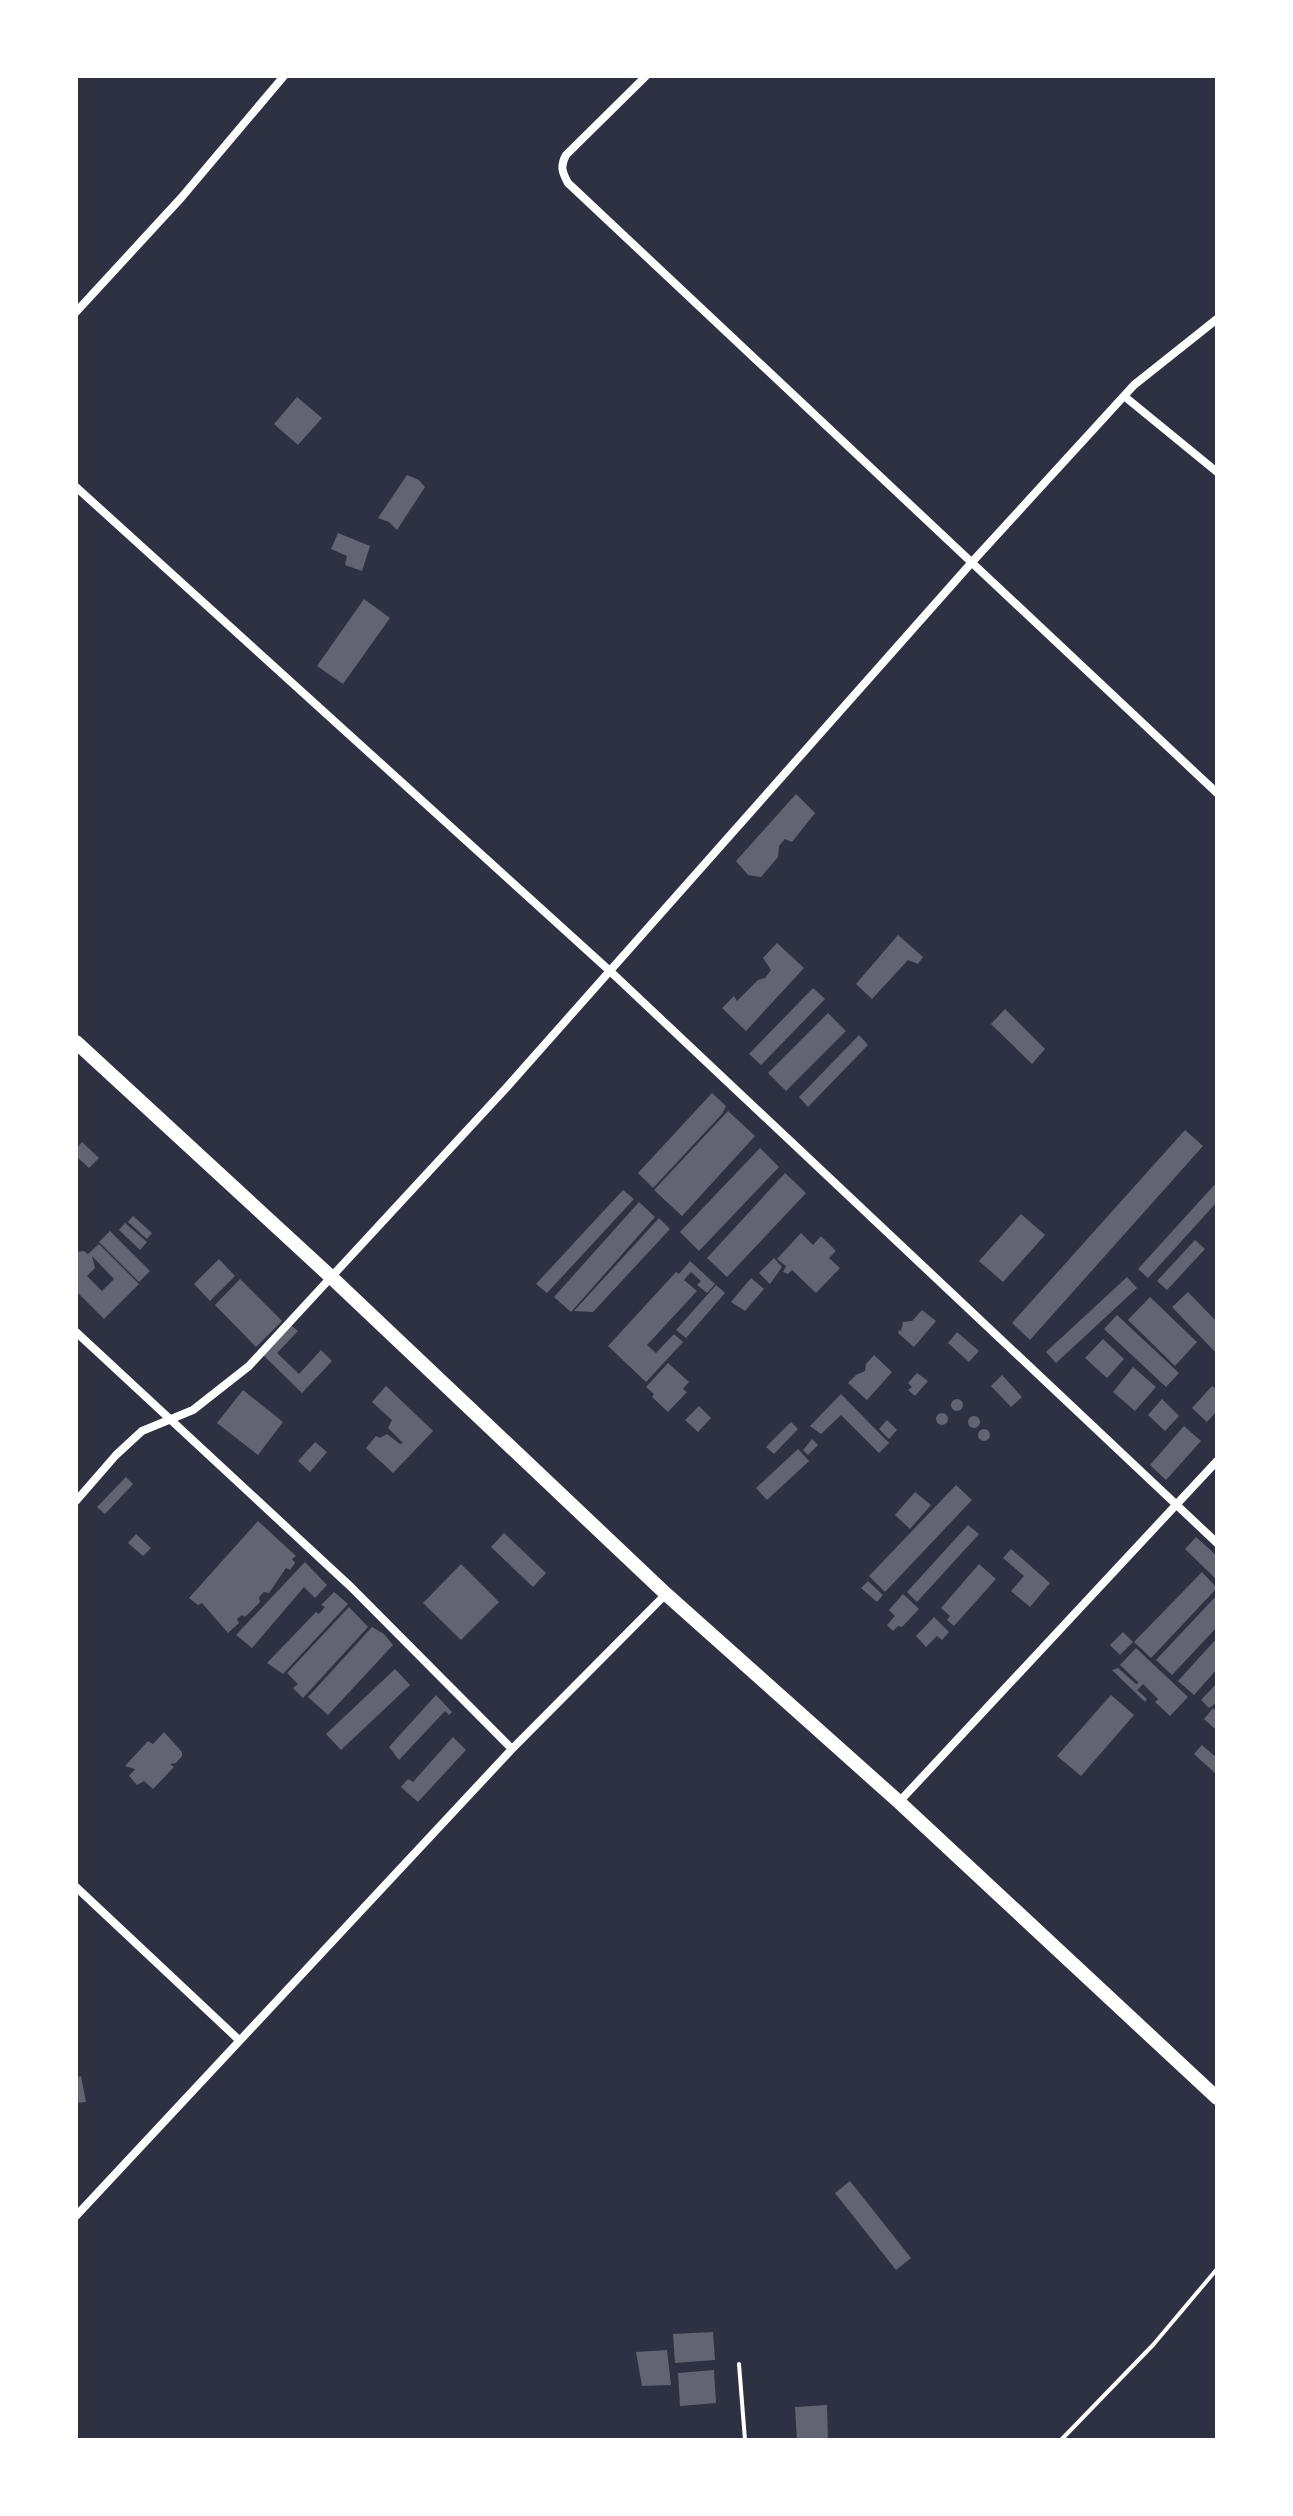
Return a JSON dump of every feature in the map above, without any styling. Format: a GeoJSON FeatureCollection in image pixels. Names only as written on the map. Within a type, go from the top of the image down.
{"type":"FeatureCollection","features":[{"type":"Feature","properties":{"kind":"highway"},"geometry":{"type":"LineString","coordinates":[[76,1042],[330,1276],[666,1594],[899,1802],[1217,2098]]}},
{"type":"Feature","properties":{"kind":"street"},"geometry":{"type":"LineString","coordinates":[[76,312],[181,198],[284,76]]}},
{"type":"Feature","properties":{"kind":"street"},"geometry":{"type":"LineString","coordinates":[[646,76],[566,155],[561,163],[568,183],[1217,793]]}},
{"type":"Feature","properties":{"kind":"street"},"geometry":{"type":"LineString","coordinates":[[76,1501],[142,1431],[173,1420],[212,1397],[249,1366],[311,1302],[330,1276],[413,1192],[973,561],[1134,385],[1217,319]]}},
{"type":"Feature","properties":{"kind":"street"},"geometry":{"type":"LineString","coordinates":[[1124,396],[1217,472]]}},
{"type":"Feature","properties":{"kind":"street"},"geometry":{"type":"LineString","coordinates":[[76,487],[611,972],[1217,1543]]}},
{"type":"Feature","properties":{"kind":"street"},"geometry":{"type":"LineString","coordinates":[[76,1332],[351,1587],[512,1749]]}},
{"type":"Feature","properties":{"kind":"street"},"geometry":{"type":"LineString","coordinates":[[899,1802],[1217,1461]]}},
{"type":"Feature","properties":{"kind":"street"},"geometry":{"type":"LineString","coordinates":[[76,2216],[512,1749],[666,1594]]}},
{"type":"Feature","properties":{"kind":"street"},"geometry":{"type":"LineString","coordinates":[[76,1887],[239,2040]]}},
{"type":"Feature","properties":{"kind":"lane"},"geometry":{"type":"LineString","coordinates":[[1061,2440],[1153,2345],[1217,2269]]}},
{"type":"Feature","properties":{"kind":"lane"},"geometry":{"type":"LineString","coordinates":[[739,2364],[745,2440]]}},
{"type":"Feature","properties":{"kind":"building"},"geometry":{"type":"Polygon","coordinates":[[[297,397],[322,418],[298,445],[274,424],[297,397]]]}},
{"type":"Feature","properties":{"kind":"building"},"geometry":{"type":"Polygon","coordinates":[[[407,475],[419,480],[425,487],[397,530],[389,522],[378,518],[407,475]]]}},
{"type":"Feature","properties":{"kind":"building"},"geometry":{"type":"Polygon","coordinates":[[[338,533],[370,546],[362,571],[345,565],[347,556],[331,549],[338,533]]]}},
{"type":"Feature","properties":{"kind":"building"},"geometry":{"type":"Polygon","coordinates":[[[364,599],[390,618],[343,684],[317,666],[364,599]]]}},
{"type":"Feature","properties":{"kind":"building"},"geometry":{"type":"Polygon","coordinates":[[[796,794],[815,813],[792,842],[785,839],[779,846],[778,857],[761,877],[748,875],[736,861],[796,794]]]}},
{"type":"Feature","properties":{"kind":"building"},"geometry":{"type":"Polygon","coordinates":[[[898,935],[923,957],[918,964],[908,960],[872,999],[856,984],[898,935]]]}},
{"type":"Feature","properties":{"kind":"building"},"geometry":{"type":"Polygon","coordinates":[[[777,943],[804,968],[746,1031],[722,1008],[734,996],[737,1001],[758,980],[765,978],[771,970],[763,958],[777,943]]]}},
{"type":"Feature","properties":{"kind":"building"},"geometry":{"type":"Polygon","coordinates":[[[813,988],[825,999],[761,1065],[749,1054],[813,988]]]}},
{"type":"Feature","properties":{"kind":"building"},"geometry":{"type":"Polygon","coordinates":[[[1005,1009],[1045,1049],[1032,1064],[991,1024],[1005,1009]]]}},
{"type":"Feature","properties":{"kind":"building"},"geometry":{"type":"Polygon","coordinates":[[[828,1013],[846,1031],[786,1091],[768,1073],[828,1013]]]}},
{"type":"Feature","properties":{"kind":"building"},"geometry":{"type":"Polygon","coordinates":[[[859,1035],[868,1045],[808,1107],[799,1097],[859,1035]]]}},
{"type":"Feature","properties":{"kind":"building"},"geometry":{"type":"Polygon","coordinates":[[[712,1093],[726,1106],[722,1114],[653,1188],[638,1173],[712,1093]]]}},
{"type":"Feature","properties":{"kind":"building"},"geometry":{"type":"Polygon","coordinates":[[[728,1111],[755,1136],[682,1216],[654,1190],[728,1111]]]}},
{"type":"Feature","properties":{"kind":"building"},"geometry":{"type":"Polygon","coordinates":[[[1185,1130],[1203,1146],[1030,1340],[1012,1323],[1185,1130]]]}},
{"type":"Feature","properties":{"kind":"building"},"geometry":{"type":"Polygon","coordinates":[[[82,1142],[99,1158],[89,1168],[76,1156],[76,1149],[82,1142]]]}},
{"type":"Feature","properties":{"kind":"building"},"geometry":{"type":"Polygon","coordinates":[[[760,1148],[779,1167],[699,1251],[680,1232],[760,1148]]]}},
{"type":"Feature","properties":{"kind":"building"},"geometry":{"type":"Polygon","coordinates":[[[785,1173],[806,1193],[727,1277],[707,1258],[785,1173]]]}},
{"type":"Feature","properties":{"kind":"building"},"geometry":{"type":"Polygon","coordinates":[[[1217,1182],[1217,1202],[1148,1278],[1138,1269],[1217,1182]]]}},
{"type":"Feature","properties":{"kind":"building"},"geometry":{"type":"Polygon","coordinates":[[[623,1190],[634,1199],[547,1293],[536,1284],[623,1190]]]}},
{"type":"Feature","properties":{"kind":"building"},"geometry":{"type":"Polygon","coordinates":[[[639,1202],[655,1217],[571,1312],[554,1297],[639,1202]]]}},
{"type":"Feature","properties":{"kind":"building"},"geometry":{"type":"Polygon","coordinates":[[[1021,1214],[1045,1235],[1003,1282],[979,1261],[1021,1214]]]}},
{"type":"Feature","properties":{"kind":"building"},"geometry":{"type":"Polygon","coordinates":[[[133,1216],[152,1233],[147,1239],[128,1222],[133,1216]]]}},
{"type":"Feature","properties":{"kind":"building"},"geometry":{"type":"Polygon","coordinates":[[[659,1218],[670,1229],[593,1312],[574,1311],[659,1218]]]}},
{"type":"Feature","properties":{"kind":"building"},"geometry":{"type":"Polygon","coordinates":[[[125,1223],[147,1242],[140,1250],[119,1230],[125,1223]]]}},
{"type":"Feature","properties":{"kind":"building"},"geometry":{"type":"Polygon","coordinates":[[[110,1231],[150,1271],[139,1282],[99,1242],[110,1231]]]}},
{"type":"Feature","properties":{"kind":"building"},"geometry":{"type":"Polygon","coordinates":[[[801,1233],[813,1245],[821,1236],[836,1251],[829,1258],[840,1268],[816,1293],[792,1270],[788,1274],[783,1272],[786,1266],[777,1259],[801,1233]]]}},
{"type":"Feature","properties":{"kind":"building"},"geometry":{"type":"Polygon","coordinates":[[[1195,1240],[1205,1249],[1167,1290],[1157,1281],[1195,1240]]]}},
{"type":"Feature","properties":{"kind":"building"},"geometry":{"type":"Polygon","coordinates":[[[99,1244],[139,1284],[104,1319],[76,1291],[76,1252],[88,1254],[99,1244]],[[92,1256],[95,1268],[87,1276],[102,1291],[114,1279],[92,1256]]]}},
{"type":"Feature","properties":{"kind":"building"},"geometry":{"type":"Polygon","coordinates":[[[774,1258],[782,1267],[770,1284],[759,1273],[774,1258]]]}},
{"type":"Feature","properties":{"kind":"building"},"geometry":{"type":"Polygon","coordinates":[[[219,1259],[235,1276],[210,1301],[194,1284],[219,1259]]]}},
{"type":"Feature","properties":{"kind":"building"},"geometry":{"type":"Polygon","coordinates":[[[690,1261],[715,1284],[707,1293],[697,1285],[701,1281],[691,1272],[684,1280],[697,1291],[647,1345],[656,1353],[674,1334],[683,1342],[646,1382],[608,1346],[676,1272],[679,1274],[690,1261]]]}},
{"type":"Feature","properties":{"kind":"building"},"geometry":{"type":"Polygon","coordinates":[[[1127,1277],[1137,1288],[1056,1363],[1046,1352],[1127,1277]]]}},
{"type":"Feature","properties":{"kind":"building"},"geometry":{"type":"Polygon","coordinates":[[[751,1278],[764,1289],[745,1311],[731,1302],[751,1278]]]}},
{"type":"Feature","properties":{"kind":"building"},"geometry":{"type":"Polygon","coordinates":[[[240,1279],[282,1321],[256,1347],[215,1305],[240,1279]]]}},
{"type":"Feature","properties":{"kind":"building"},"geometry":{"type":"Polygon","coordinates":[[[716,1285],[725,1293],[686,1338],[676,1330],[716,1285]]]}},
{"type":"Feature","properties":{"kind":"building"},"geometry":{"type":"Polygon","coordinates":[[[1188,1292],[1217,1322],[1217,1354],[1172,1307],[1188,1292]]]}},
{"type":"Feature","properties":{"kind":"building"},"geometry":{"type":"Polygon","coordinates":[[[1150,1297],[1197,1342],[1175,1366],[1128,1320],[1150,1297]]]}},
{"type":"Feature","properties":{"kind":"building"},"geometry":{"type":"Polygon","coordinates":[[[922,1310],[936,1321],[914,1347],[898,1333],[903,1322],[912,1321],[922,1310]]]}},
{"type":"Feature","properties":{"kind":"building"},"geometry":{"type":"Polygon","coordinates":[[[1117,1315],[1179,1373],[1166,1387],[1104,1329],[1117,1315]]]}},
{"type":"Feature","properties":{"kind":"building"},"geometry":{"type":"Polygon","coordinates":[[[286,1321],[298,1331],[277,1353],[299,1374],[321,1350],[332,1361],[302,1393],[258,1350],[286,1321]]]}},
{"type":"Feature","properties":{"kind":"building"},"geometry":{"type":"Polygon","coordinates":[[[957,1332],[979,1351],[969,1362],[948,1343],[957,1332]]]}},
{"type":"Feature","properties":{"kind":"building"},"geometry":{"type":"Polygon","coordinates":[[[1103,1339],[1124,1359],[1107,1378],[1085,1358],[1103,1339]]]}},
{"type":"Feature","properties":{"kind":"building"},"geometry":{"type":"Polygon","coordinates":[[[874,1355],[892,1372],[867,1400],[848,1383],[865,1371],[866,1364],[874,1355]]]}},
{"type":"Feature","properties":{"kind":"building"},"geometry":{"type":"Polygon","coordinates":[[[668,1363],[689,1382],[683,1389],[687,1392],[668,1412],[646,1387],[668,1363]]]}},
{"type":"Feature","properties":{"kind":"building"},"geometry":{"type":"Polygon","coordinates":[[[1133,1367],[1156,1387],[1135,1411],[1113,1392],[1133,1367]]]}},
{"type":"Feature","properties":{"kind":"building"},"geometry":{"type":"Polygon","coordinates":[[[917,1373],[928,1381],[915,1396],[908,1390],[912,1387],[908,1383],[917,1373]]]}},
{"type":"Feature","properties":{"kind":"building"},"geometry":{"type":"Polygon","coordinates":[[[1002,1375],[1022,1397],[1011,1407],[991,1386],[1002,1375]]]}},
{"type":"Feature","properties":{"kind":"building"},"geometry":{"type":"Polygon","coordinates":[[[386,1386],[433,1431],[393,1473],[366,1448],[376,1436],[380,1438],[387,1434],[403,1443],[388,1428],[392,1420],[372,1402],[386,1386]]]}},
{"type":"Feature","properties":{"kind":"building"},"geometry":{"type":"Polygon","coordinates":[[[1212,1386],[1217,1390],[1217,1411],[1207,1422],[1192,1408],[1212,1386]]]}},
{"type":"Feature","properties":{"kind":"building"},"geometry":{"type":"Polygon","coordinates":[[[243,1390],[283,1422],[258,1455],[217,1423],[243,1390]]]}},
{"type":"Feature","properties":{"kind":"building"},"geometry":{"type":"Polygon","coordinates":[[[841,1394],[889,1443],[879,1453],[841,1415],[821,1434],[810,1426],[841,1394]]]}},
{"type":"Feature","properties":{"kind":"building"},"geometry":{"type":"Polygon","coordinates":[[[957,1399],[963,1405],[957,1411],[951,1405],[957,1399]]]}},
{"type":"Feature","properties":{"kind":"building"},"geometry":{"type":"Polygon","coordinates":[[[1162,1399],[1179,1416],[1165,1431],[1148,1415],[1162,1399]]]}},
{"type":"Feature","properties":{"kind":"building"},"geometry":{"type":"Polygon","coordinates":[[[699,1406],[711,1418],[698,1432],[685,1420],[699,1406]]]}},
{"type":"Feature","properties":{"kind":"building"},"geometry":{"type":"Polygon","coordinates":[[[942,1413],[948,1419],[942,1425],[936,1419],[942,1413]]]}},
{"type":"Feature","properties":{"kind":"building"},"geometry":{"type":"Polygon","coordinates":[[[974,1416],[980,1422],[974,1428],[968,1422],[974,1416]]]}},
{"type":"Feature","properties":{"kind":"building"},"geometry":{"type":"Polygon","coordinates":[[[887,1420],[897,1430],[889,1439],[879,1429],[887,1420]]]}},
{"type":"Feature","properties":{"kind":"building"},"geometry":{"type":"Polygon","coordinates":[[[791,1422],[798,1429],[774,1454],[766,1447],[791,1422]]]}},
{"type":"Feature","properties":{"kind":"building"},"geometry":{"type":"Polygon","coordinates":[[[1184,1426],[1201,1441],[1166,1480],[1150,1465],[1184,1426]]]}},
{"type":"Feature","properties":{"kind":"building"},"geometry":{"type":"Polygon","coordinates":[[[984,1429],[990,1435],[984,1441],[978,1435],[984,1429]]]}},
{"type":"Feature","properties":{"kind":"building"},"geometry":{"type":"Polygon","coordinates":[[[812,1439],[818,1445],[808,1455],[803,1450],[812,1439]]]}},
{"type":"Feature","properties":{"kind":"building"},"geometry":{"type":"Polygon","coordinates":[[[315,1442],[327,1452],[310,1472],[298,1461],[315,1442]]]}},
{"type":"Feature","properties":{"kind":"building"},"geometry":{"type":"Polygon","coordinates":[[[798,1449],[809,1461],[767,1500],[756,1488],[798,1449]]]}},
{"type":"Feature","properties":{"kind":"building"},"geometry":{"type":"Polygon","coordinates":[[[126,1477],[133,1484],[105,1514],[97,1507],[126,1477]]]}},
{"type":"Feature","properties":{"kind":"building"},"geometry":{"type":"Polygon","coordinates":[[[956,1485],[972,1500],[885,1592],[869,1576],[956,1485]]]}},
{"type":"Feature","properties":{"kind":"building"},"geometry":{"type":"Polygon","coordinates":[[[915,1492],[931,1505],[910,1529],[895,1515],[915,1492]]]}},
{"type":"Feature","properties":{"kind":"building"},"geometry":{"type":"Polygon","coordinates":[[[258,1521],[296,1556],[292,1559],[295,1563],[290,1570],[286,1568],[269,1593],[264,1592],[259,1597],[260,1602],[245,1617],[242,1615],[237,1619],[239,1623],[228,1633],[202,1603],[198,1605],[189,1598],[258,1521]]]}},
{"type":"Feature","properties":{"kind":"building"},"geometry":{"type":"Polygon","coordinates":[[[968,1525],[979,1534],[917,1602],[907,1592],[968,1525]]]}},
{"type":"Feature","properties":{"kind":"building"},"geometry":{"type":"Polygon","coordinates":[[[504,1533],[546,1573],[533,1587],[491,1547],[504,1533]]]}},
{"type":"Feature","properties":{"kind":"building"},"geometry":{"type":"Polygon","coordinates":[[[136,1534],[151,1548],[143,1556],[128,1543],[136,1534]]]}},
{"type":"Feature","properties":{"kind":"building"},"geometry":{"type":"Polygon","coordinates":[[[1196,1537],[1217,1556],[1217,1580],[1185,1549],[1196,1537]]]}},
{"type":"Feature","properties":{"kind":"building"},"geometry":{"type":"Polygon","coordinates":[[[1011,1549],[1050,1583],[1030,1607],[1011,1591],[1024,1576],[1003,1558],[1011,1549]]]}},
{"type":"Feature","properties":{"kind":"building"},"geometry":{"type":"Polygon","coordinates":[[[305,1562],[327,1585],[315,1598],[304,1587],[252,1648],[236,1635],[305,1562]]]}},
{"type":"Feature","properties":{"kind":"building"},"geometry":{"type":"Polygon","coordinates":[[[461,1564],[499,1602],[461,1640],[423,1603],[461,1564]]]}},
{"type":"Feature","properties":{"kind":"building"},"geometry":{"type":"Polygon","coordinates":[[[979,1564],[996,1579],[954,1626],[947,1620],[950,1616],[941,1608],[979,1564]]]}},
{"type":"Feature","properties":{"kind":"building"},"geometry":{"type":"Polygon","coordinates":[[[1202,1572],[1217,1588],[1151,1658],[1134,1642],[1202,1572]]]}},
{"type":"Feature","properties":{"kind":"building"},"geometry":{"type":"Polygon","coordinates":[[[868,1581],[883,1595],[877,1602],[861,1588],[868,1581]]]}},
{"type":"Feature","properties":{"kind":"building"},"geometry":{"type":"Polygon","coordinates":[[[334,1592],[348,1604],[283,1674],[267,1663],[316,1612],[319,1614],[325,1607],[321,1605],[334,1592]]]}},
{"type":"Feature","properties":{"kind":"building"},"geometry":{"type":"Polygon","coordinates":[[[903,1594],[919,1609],[902,1627],[898,1626],[893,1631],[887,1625],[895,1616],[889,1610],[903,1594]]]}},
{"type":"Feature","properties":{"kind":"building"},"geometry":{"type":"Polygon","coordinates":[[[1217,1595],[1217,1627],[1172,1675],[1156,1660],[1217,1595]]]}},
{"type":"Feature","properties":{"kind":"building"},"geometry":{"type":"Polygon","coordinates":[[[349,1607],[368,1627],[303,1698],[293,1688],[298,1684],[287,1673],[349,1607]]]}},
{"type":"Feature","properties":{"kind":"building"},"geometry":{"type":"Polygon","coordinates":[[[934,1617],[949,1632],[942,1640],[937,1636],[926,1647],[916,1636],[934,1617]]]}},
{"type":"Feature","properties":{"kind":"building"},"geometry":{"type":"Polygon","coordinates":[[[372,1627],[384,1634],[393,1645],[328,1715],[308,1697],[372,1627]]]}},
{"type":"Feature","properties":{"kind":"building"},"geometry":{"type":"Polygon","coordinates":[[[1123,1632],[1133,1642],[1120,1655],[1110,1645],[1123,1632]]]}},
{"type":"Feature","properties":{"kind":"building"},"geometry":{"type":"Polygon","coordinates":[[[1217,1638],[1217,1669],[1194,1695],[1178,1681],[1217,1638]]]}},
{"type":"Feature","properties":{"kind":"building"},"geometry":{"type":"Polygon","coordinates":[[[1136,1648],[1188,1697],[1170,1716],[1155,1702],[1158,1699],[1143,1684],[1137,1690],[1147,1699],[1145,1702],[1112,1670],[1118,1668],[1136,1684],[1139,1683],[1120,1665],[1136,1648]]]}},
{"type":"Feature","properties":{"kind":"building"},"geometry":{"type":"Polygon","coordinates":[[[395,1669],[410,1685],[341,1750],[326,1734],[395,1669]]]}},
{"type":"Feature","properties":{"kind":"building"},"geometry":{"type":"Polygon","coordinates":[[[1217,1683],[1217,1706],[1215,1704],[1209,1708],[1201,1700],[1217,1683]]]}},
{"type":"Feature","properties":{"kind":"building"},"geometry":{"type":"Polygon","coordinates":[[[436,1695],[452,1712],[449,1715],[445,1711],[399,1760],[389,1747],[436,1695]]]}},
{"type":"Feature","properties":{"kind":"building"},"geometry":{"type":"Polygon","coordinates":[[[1111,1695],[1134,1715],[1081,1776],[1057,1756],[1111,1695]]]}},
{"type":"Feature","properties":{"kind":"building"},"geometry":{"type":"Polygon","coordinates":[[[1213,1708],[1217,1712],[1217,1731],[1204,1719],[1213,1708]]]}},
{"type":"Feature","properties":{"kind":"building"},"geometry":{"type":"Polygon","coordinates":[[[164,1732],[182,1756],[176,1763],[170,1764],[174,1767],[153,1789],[144,1781],[137,1785],[129,1776],[135,1769],[125,1766],[148,1741],[153,1744],[164,1732]]]}},
{"type":"Feature","properties":{"kind":"building"},"geometry":{"type":"Polygon","coordinates":[[[453,1737],[466,1750],[418,1802],[401,1787],[408,1779],[413,1782],[453,1737]]]}},
{"type":"Feature","properties":{"kind":"building"},"geometry":{"type":"Polygon","coordinates":[[[1202,1745],[1217,1758],[1217,1775],[1194,1754],[1202,1745]]]}},
{"type":"Feature","properties":{"kind":"building"},"geometry":{"type":"Polygon","coordinates":[[[81,2076],[86,2102],[76,2103],[76,2078],[81,2076]]]}},
{"type":"Feature","properties":{"kind":"building"},"geometry":{"type":"Polygon","coordinates":[[[850,2181],[911,2258],[896,2270],[835,2193],[850,2181]]]}},
{"type":"Feature","properties":{"kind":"building"},"geometry":{"type":"Polygon","coordinates":[[[713,2332],[715,2360],[675,2363],[673,2334],[713,2332]]]}},
{"type":"Feature","properties":{"kind":"building"},"geometry":{"type":"Polygon","coordinates":[[[667,2350],[671,2385],[642,2386],[636,2352],[667,2350]]]}},
{"type":"Feature","properties":{"kind":"building"},"geometry":{"type":"Polygon","coordinates":[[[714,2370],[716,2403],[680,2406],[678,2373],[714,2370]]]}},
{"type":"Feature","properties":{"kind":"building"},"geometry":{"type":"Polygon","coordinates":[[[827,2405],[828,2440],[797,2440],[795,2407],[827,2405]]]}}]}
